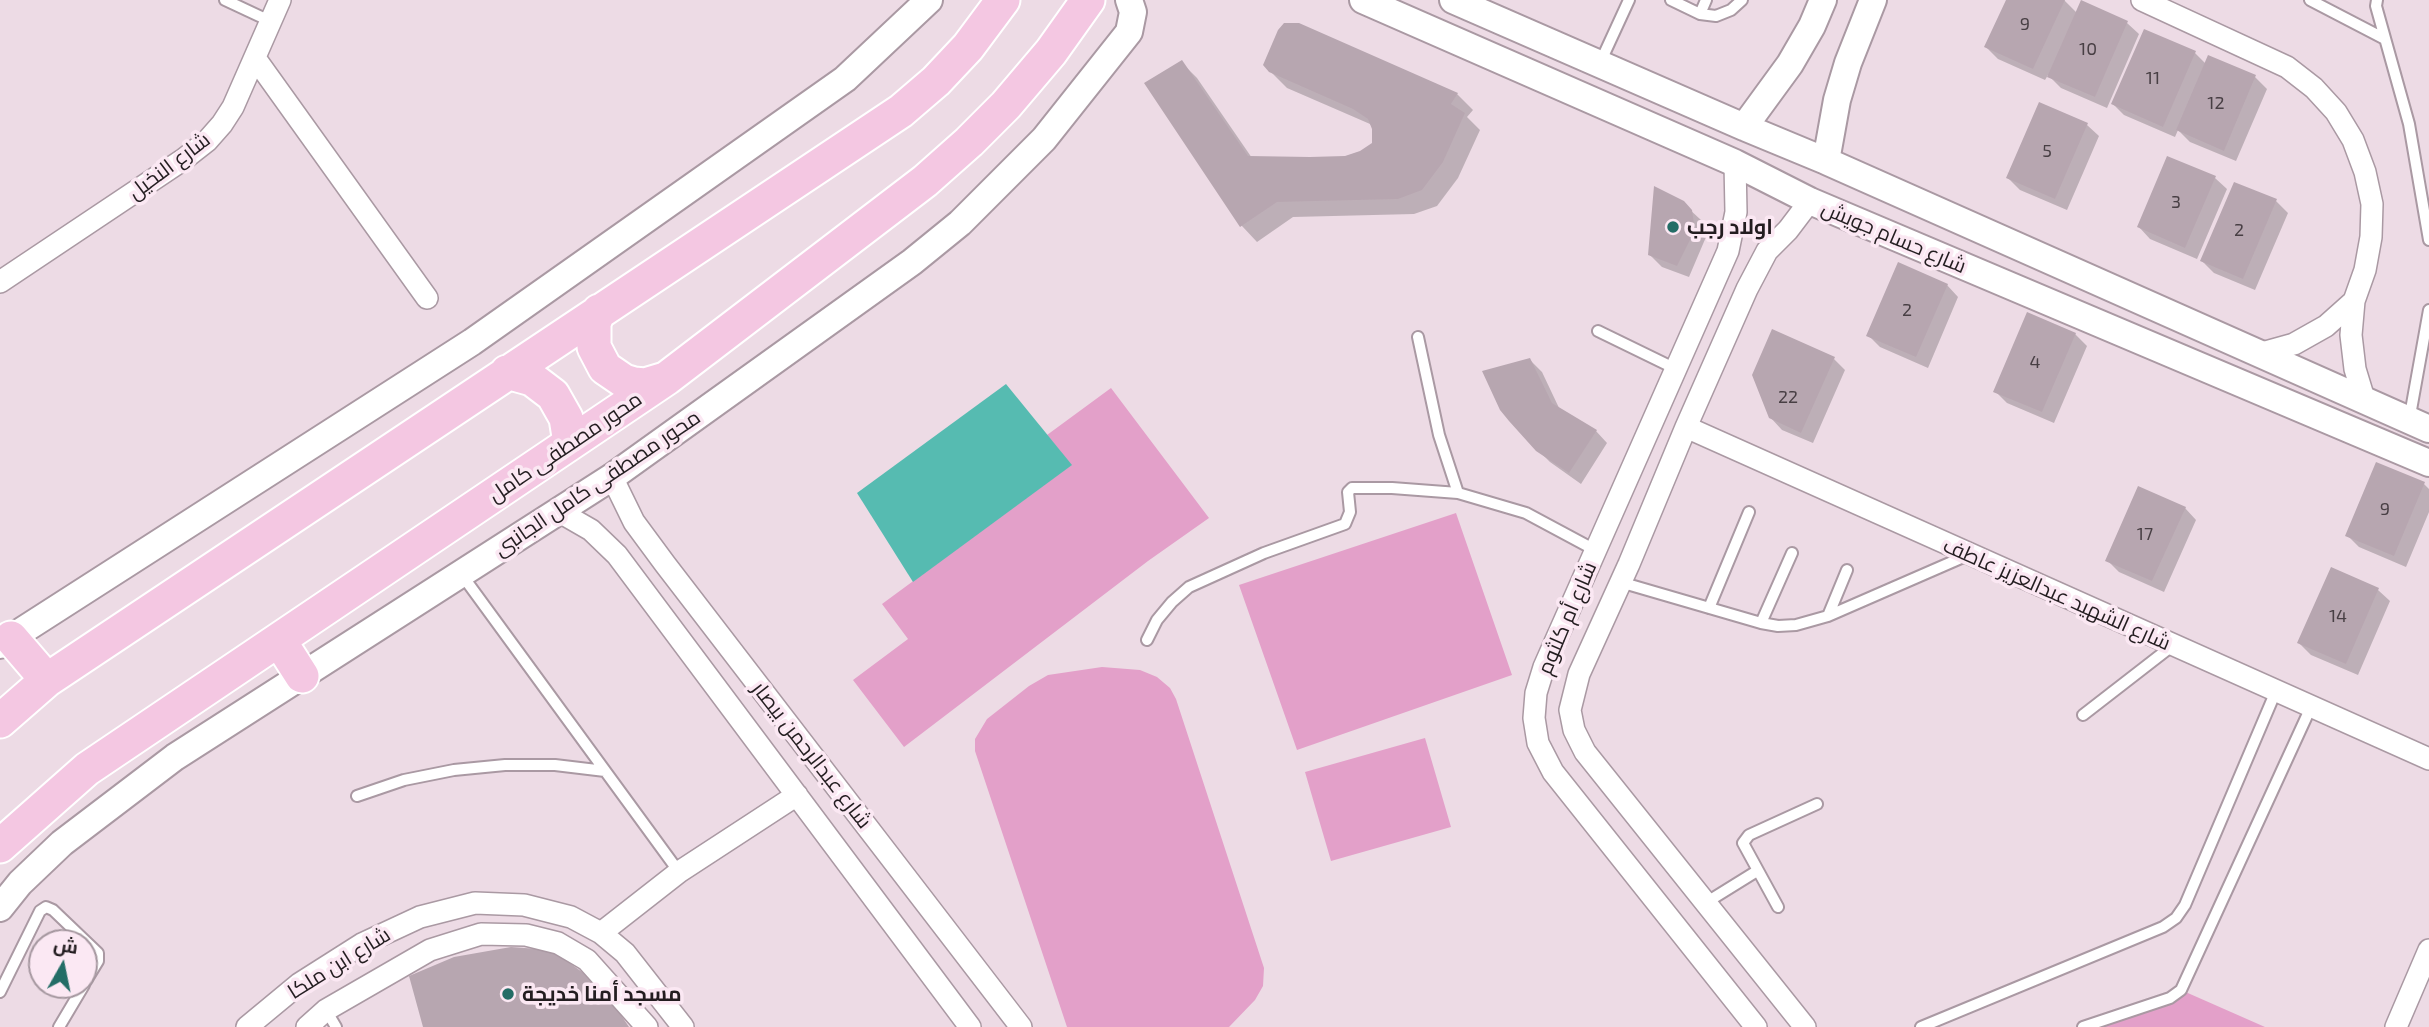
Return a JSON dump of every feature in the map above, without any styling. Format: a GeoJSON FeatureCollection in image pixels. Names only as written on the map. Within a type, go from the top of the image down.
{"type":"FeatureCollection","features":[{"type":"Feature","properties":{"kind":"main road"},"geometry":{"type":"LineString","coordinates":[[0,721],[47,680],[901,111],[936,81],[968,47],[1003,0]]}},
{"type":"Feature","properties":{"kind":"main road","name":"محور مصطفى كامل"},"geometry":{"type":"LineString","coordinates":[[0,846],[87,769],[667,378],[925,180],[1006,105],[1052,52],[1088,0]]}},
{"type":"Feature","properties":{"kind":"main road"},"geometry":{"type":"LineString","coordinates":[[599,311],[594,323],[594,348],[605,368],[614,376],[634,384],[645,385],[667,378]]}},
{"type":"Feature","properties":{"kind":"main road"},"geometry":{"type":"LineString","coordinates":[[507,372],[532,379],[553,395],[566,418],[570,443]]}},
{"type":"Feature","properties":{"kind":"main road"},"geometry":{"type":"LineString","coordinates":[[279,640],[302,676]]}},
{"type":"Feature","properties":{"kind":"main road"},"geometry":{"type":"LineString","coordinates":[[5,642],[47,680]]}},
{"type":"Feature","properties":{"kind":"street","name":"شارع النخيل"},"geometry":{"type":"LineString","coordinates":[[0,282],[207,141],[233,107],[280,0]]}},
{"type":"Feature","properties":{"kind":"street"},"geometry":{"type":"LineString","coordinates":[[5,642],[472,342],[845,79],[929,0]]}},
{"type":"Feature","properties":{"kind":"street","name":"محور مصطفى كامل الجانبى"},"geometry":{"type":"LineString","coordinates":[[0,908],[20,883],[62,842],[175,757],[612,477],[901,270],[960,223],[1044,139],[1129,32],[1133,12],[1129,0]]}},
{"type":"Feature","properties":{"kind":"street","name":"شارع حسام جويش"},"geometry":{"type":"LineString","coordinates":[[1363,0],[1735,163],[1810,201],[2429,463]]}},
{"type":"Feature","properties":{"kind":"street"},"geometry":{"type":"LineString","coordinates":[[1744,127],[1790,65],[1823,0]]}},
{"type":"Feature","properties":{"kind":"street"},"geometry":{"type":"LineString","coordinates":[[1826,161],[1830,128],[1847,63],[1873,0]]}},
{"type":"Feature","properties":{"kind":"street"},"geometry":{"type":"LineString","coordinates":[[2142,0],[2287,67],[2314,88],[2336,112],[2357,151],[2372,204],[2371,237],[2365,270],[2354,301],[2351,335],[2355,369],[2365,402]]}},
{"type":"Feature","properties":{"kind":"street"},"geometry":{"type":"LineString","coordinates":[[1463,44],[1465,5]]}},
{"type":"Feature","properties":{"kind":"street","name":"شارع حسام جويش"},"geometry":{"type":"LineString","coordinates":[[1465,5],[1826,161],[2419,425]]}},
{"type":"Feature","properties":{"kind":"street"},"geometry":{"type":"LineString","coordinates":[[255,58],[428,298]]}},
{"type":"Feature","properties":{"kind":"street","name":"شارع أم كلثوم"},"geometry":{"type":"LineString","coordinates":[[1735,163],[1736,212],[1728,251],[1544,667],[1536,694],[1534,718],[1538,743],[1553,772],[1756,1027]]}},
{"type":"Feature","properties":{"kind":"street","name":"شارع أم كلثوم"},"geometry":{"type":"LineString","coordinates":[[1805,1027],[1585,752],[1574,730],[1570,710],[1573,693],[1747,289],[1767,251],[1810,201]]}},
{"type":"Feature","properties":{"kind":"street"},"geometry":{"type":"LineString","coordinates":[[2098,323],[2113,289]]}},
{"type":"Feature","properties":{"kind":"street"},"geometry":{"type":"LineString","coordinates":[[2258,354],[2294,344],[2326,326],[2354,301]]}},
{"type":"Feature","properties":{"kind":"street","name":"شارع الشهيد عبدالعزيز عاطف"},"geometry":{"type":"LineString","coordinates":[[1686,427],[2429,759]]}},
{"type":"Feature","properties":{"kind":"street","name":"شارع عبدالرحمن بيصار"},"geometry":{"type":"LineString","coordinates":[[612,477],[634,522],[665,564],[1021,1027]]}},
{"type":"Feature","properties":{"kind":"street","name":"شارع عبدالرحمن بيصار"},"geometry":{"type":"LineString","coordinates":[[558,511],[591,530],[617,555],[970,1027]]}},
{"type":"Feature","properties":{"kind":"street"},"geometry":{"type":"LineString","coordinates":[[1595,550],[1625,573]]}},
{"type":"Feature","properties":{"kind":"street"},"geometry":{"type":"LineString","coordinates":[[601,933],[680,872],[797,795]]}},
{"type":"Feature","properties":{"kind":"street","name":"شارع ابن ملكا"},"geometry":{"type":"LineString","coordinates":[[247,1027],[299,984],[362,944],[420,917],[475,903],[524,905],[571,917],[601,933],[625,953],[650,982],[682,1027]]}},
{"type":"Feature","properties":{"kind":"street","name":"شارع ابن ملكا"},"geometry":{"type":"LineString","coordinates":[[307,1027],[331,1018],[430,950],[481,934],[526,935],[558,943],[587,960],[648,1027]]}},
{"type":"Feature","properties":{"kind":"street"},"geometry":{"type":"LineString","coordinates":[[2396,1027],[2429,950]]}},
{"type":"Feature","properties":{"kind":"street"},"geometry":{"type":"LineString","coordinates":[[628,1003],[650,982]]}},
{"type":"Feature","properties":{"kind":"lane"},"geometry":{"type":"LineString","coordinates":[[225,0],[272,22]]}},
{"type":"Feature","properties":{"kind":"lane"},"geometry":{"type":"LineString","coordinates":[[1671,0],[1700,14],[1716,16],[1731,10],[1742,0]]}},
{"type":"Feature","properties":{"kind":"lane"},"geometry":{"type":"LineString","coordinates":[[1700,14],[1706,0]]}},
{"type":"Feature","properties":{"kind":"lane"},"geometry":{"type":"LineString","coordinates":[[2310,0],[2385,39]]}},
{"type":"Feature","properties":{"kind":"lane"},"geometry":{"type":"LineString","coordinates":[[2377,0],[2376,6],[2409,124],[2429,240]]}},
{"type":"Feature","properties":{"kind":"lane"},"geometry":{"type":"LineString","coordinates":[[1600,63],[1624,2]]}},
{"type":"Feature","properties":{"kind":"lane"},"geometry":{"type":"LineString","coordinates":[[2419,425],[2429,310]]}},
{"type":"Feature","properties":{"kind":"lane"},"geometry":{"type":"LineString","coordinates":[[1598,331],[1676,369]]}},
{"type":"Feature","properties":{"kind":"lane"},"geometry":{"type":"LineString","coordinates":[[1418,337],[1439,435],[1458,493]]}},
{"type":"Feature","properties":{"kind":"lane"},"geometry":{"type":"LineString","coordinates":[[1147,640],[1157,620],[1189,587],[1264,553],[1345,524],[1350,512],[1348,492],[1352,488],[1458,493],[1526,513],[1595,550]]}},
{"type":"Feature","properties":{"kind":"lane"},"geometry":{"type":"LineString","coordinates":[[1709,608],[1749,512]]}},
{"type":"Feature","properties":{"kind":"lane"},"geometry":{"type":"LineString","coordinates":[[1761,623],[1792,553]]}},
{"type":"Feature","properties":{"kind":"lane"},"geometry":{"type":"LineString","coordinates":[[1625,573],[1709,608],[1778,626],[1796,625],[1828,616],[1969,555]]}},
{"type":"Feature","properties":{"kind":"lane"},"geometry":{"type":"LineString","coordinates":[[1828,616],[1847,570]]}},
{"type":"Feature","properties":{"kind":"lane"},"geometry":{"type":"LineString","coordinates":[[460,573],[680,872]]}},
{"type":"Feature","properties":{"kind":"lane"},"geometry":{"type":"LineString","coordinates":[[2083,715],[2172,646]]}},
{"type":"Feature","properties":{"kind":"lane"},"geometry":{"type":"LineString","coordinates":[[1921,1027],[2170,924],[2185,905],[2276,691]]}},
{"type":"Feature","properties":{"kind":"lane"},"geometry":{"type":"LineString","coordinates":[[2083,1027],[2170,998],[2181,990],[2311,707]]}},
{"type":"Feature","properties":{"kind":"lane"},"geometry":{"type":"LineString","coordinates":[[357,796],[404,780],[454,770],[505,765],[555,765],[605,771]]}},
{"type":"Feature","properties":{"kind":"lane"},"geometry":{"type":"LineString","coordinates":[[1778,907],[1744,848],[1745,838],[1816,804]]}},
{"type":"Feature","properties":{"kind":"lane"},"geometry":{"type":"LineString","coordinates":[[1707,902],[1757,871]]}},
{"type":"Feature","properties":{"kind":"lane"},"geometry":{"type":"LineString","coordinates":[[31,929],[40,911],[46,907],[53,910],[73,929]]}},
{"type":"Feature","properties":{"kind":"lane"},"geometry":{"type":"LineString","coordinates":[[0,992],[28,935]]}},
{"type":"Feature","properties":{"kind":"lane"},"geometry":{"type":"LineString","coordinates":[[59,1027],[76,999]]}},
{"type":"Feature","properties":{"kind":"shaded area"},"geometry":{"type":"Polygon","coordinates":[[[1006,384],[1072,465],[913,582],[857,493],[1006,384]]]}},
{"type":"Feature","properties":{"kind":"shaded area"},"geometry":{"type":"Polygon","coordinates":[[[1111,388],[1209,518],[1148,561],[904,747],[853,680],[908,639],[882,604],[1071,465],[1047,435],[1111,388]]]}},
{"type":"Feature","properties":{"kind":"shaded area"},"geometry":{"type":"Polygon","coordinates":[[[1456,513],[1512,675],[1297,750],[1239,585],[1456,513]]]}},
{"type":"Feature","properties":{"kind":"shaded area"},"geometry":{"type":"Polygon","coordinates":[[[1102,667],[1140,670],[1157,677],[1170,688],[1176,699],[1264,968],[1263,986],[1255,1000],[1229,1027],[1067,1027],[975,751],[975,739],[987,719],[1029,686],[1048,675],[1102,667]]]}},
{"type":"Feature","properties":{"kind":"shaded area"},"geometry":{"type":"Polygon","coordinates":[[[1425,738],[1451,827],[1331,861],[1305,772],[1425,738]]]}},
{"type":"Feature","properties":{"kind":"shaded area"},"geometry":{"type":"Polygon","coordinates":[[[2181,990],[2265,1027],[2083,1027],[2181,990]]]}},
{"type":"Feature","properties":{"kind":"building"},"geometry":{"type":"Polygon","coordinates":[[[2006,0],[2065,0],[2033,69],[1984,47],[2006,0]]]}},
{"type":"Feature","properties":{"kind":"building"},"geometry":{"type":"Polygon","coordinates":[[[2081,0],[2128,21],[2095,97],[2047,77],[2081,0]]]}},
{"type":"Feature","properties":{"kind":"building"},"geometry":{"type":"Polygon","coordinates":[[[1284,23],[1299,23],[1458,93],[1451,104],[1465,113],[1443,162],[1422,190],[1398,199],[1277,202],[1240,227],[1144,83],[1182,60],[1248,156],[1345,156],[1360,151],[1372,143],[1372,129],[1368,119],[1353,109],[1269,72],[1263,65],[1278,30],[1284,23]]]}},
{"type":"Feature","properties":{"kind":"building"},"geometry":{"type":"Polygon","coordinates":[[[2144,29],[2196,51],[2163,127],[2111,104],[2144,29]]]}},
{"type":"Feature","properties":{"kind":"building"},"geometry":{"type":"Polygon","coordinates":[[[2208,55],[2256,75],[2224,151],[2176,130],[2208,55]]]}},
{"type":"Feature","properties":{"kind":"building"},"geometry":{"type":"Polygon","coordinates":[[[2039,102],[2088,123],[2055,199],[2006,178],[2039,102]]]}},
{"type":"Feature","properties":{"kind":"building"},"geometry":{"type":"Polygon","coordinates":[[[2167,156],[2216,176],[2185,248],[2137,227],[2167,156]]]}},
{"type":"Feature","properties":{"kind":"building"},"geometry":{"type":"Polygon","coordinates":[[[2234,182],[2277,199],[2243,279],[2200,261],[2234,182]]]}},
{"type":"Feature","properties":{"kind":"building","name":"اولاد رجب"},"geometry":{"type":"Polygon","coordinates":[[[1654,186],[1684,201],[1692,210],[1695,230],[1677,266],[1648,255],[1654,186]]]}},
{"type":"Feature","properties":{"kind":"building"},"geometry":{"type":"Polygon","coordinates":[[[1898,262],[1948,284],[1916,357],[1866,336],[1898,262]]]}},
{"type":"Feature","properties":{"kind":"building"},"geometry":{"type":"Polygon","coordinates":[[[2027,312],[2076,333],[2042,412],[1993,392],[2027,312]]]}},
{"type":"Feature","properties":{"kind":"building"},"geometry":{"type":"Polygon","coordinates":[[[1772,329],[1835,357],[1801,433],[1769,418],[1752,375],[1772,329]]]}},
{"type":"Feature","properties":{"kind":"building"},"geometry":{"type":"Polygon","coordinates":[[[1530,358],[1552,403],[1597,430],[1569,473],[1536,451],[1509,421],[1500,410],[1482,371],[1530,358]]]}},
{"type":"Feature","properties":{"kind":"building"},"geometry":{"type":"Polygon","coordinates":[[[2376,462],[2425,482],[2394,556],[2345,536],[2376,462]]]}},
{"type":"Feature","properties":{"kind":"building"},"geometry":{"type":"Polygon","coordinates":[[[2138,486],[2186,507],[2152,581],[2105,561],[2138,486]]]}},
{"type":"Feature","properties":{"kind":"building"},"geometry":{"type":"Polygon","coordinates":[[[2331,567],[2379,588],[2346,664],[2297,643],[2331,567]]]}},
{"type":"Feature","properties":{"kind":"building","name":"مسجد أمنا خديجة"},"geometry":{"type":"Polygon","coordinates":[[[511,947],[552,950],[582,972],[619,1012],[629,1027],[423,1027],[409,976],[454,957],[511,947]]]}},
{"type":"Feature","properties":{"kind":"place","name":"اولاد رجب"},"geometry":{"type":"Point","coordinates":[1673,227]}},
{"type":"Feature","properties":{"kind":"place","name":"مسجد أمنا خديجة"},"geometry":{"type":"Point","coordinates":[508,994]}}]}
